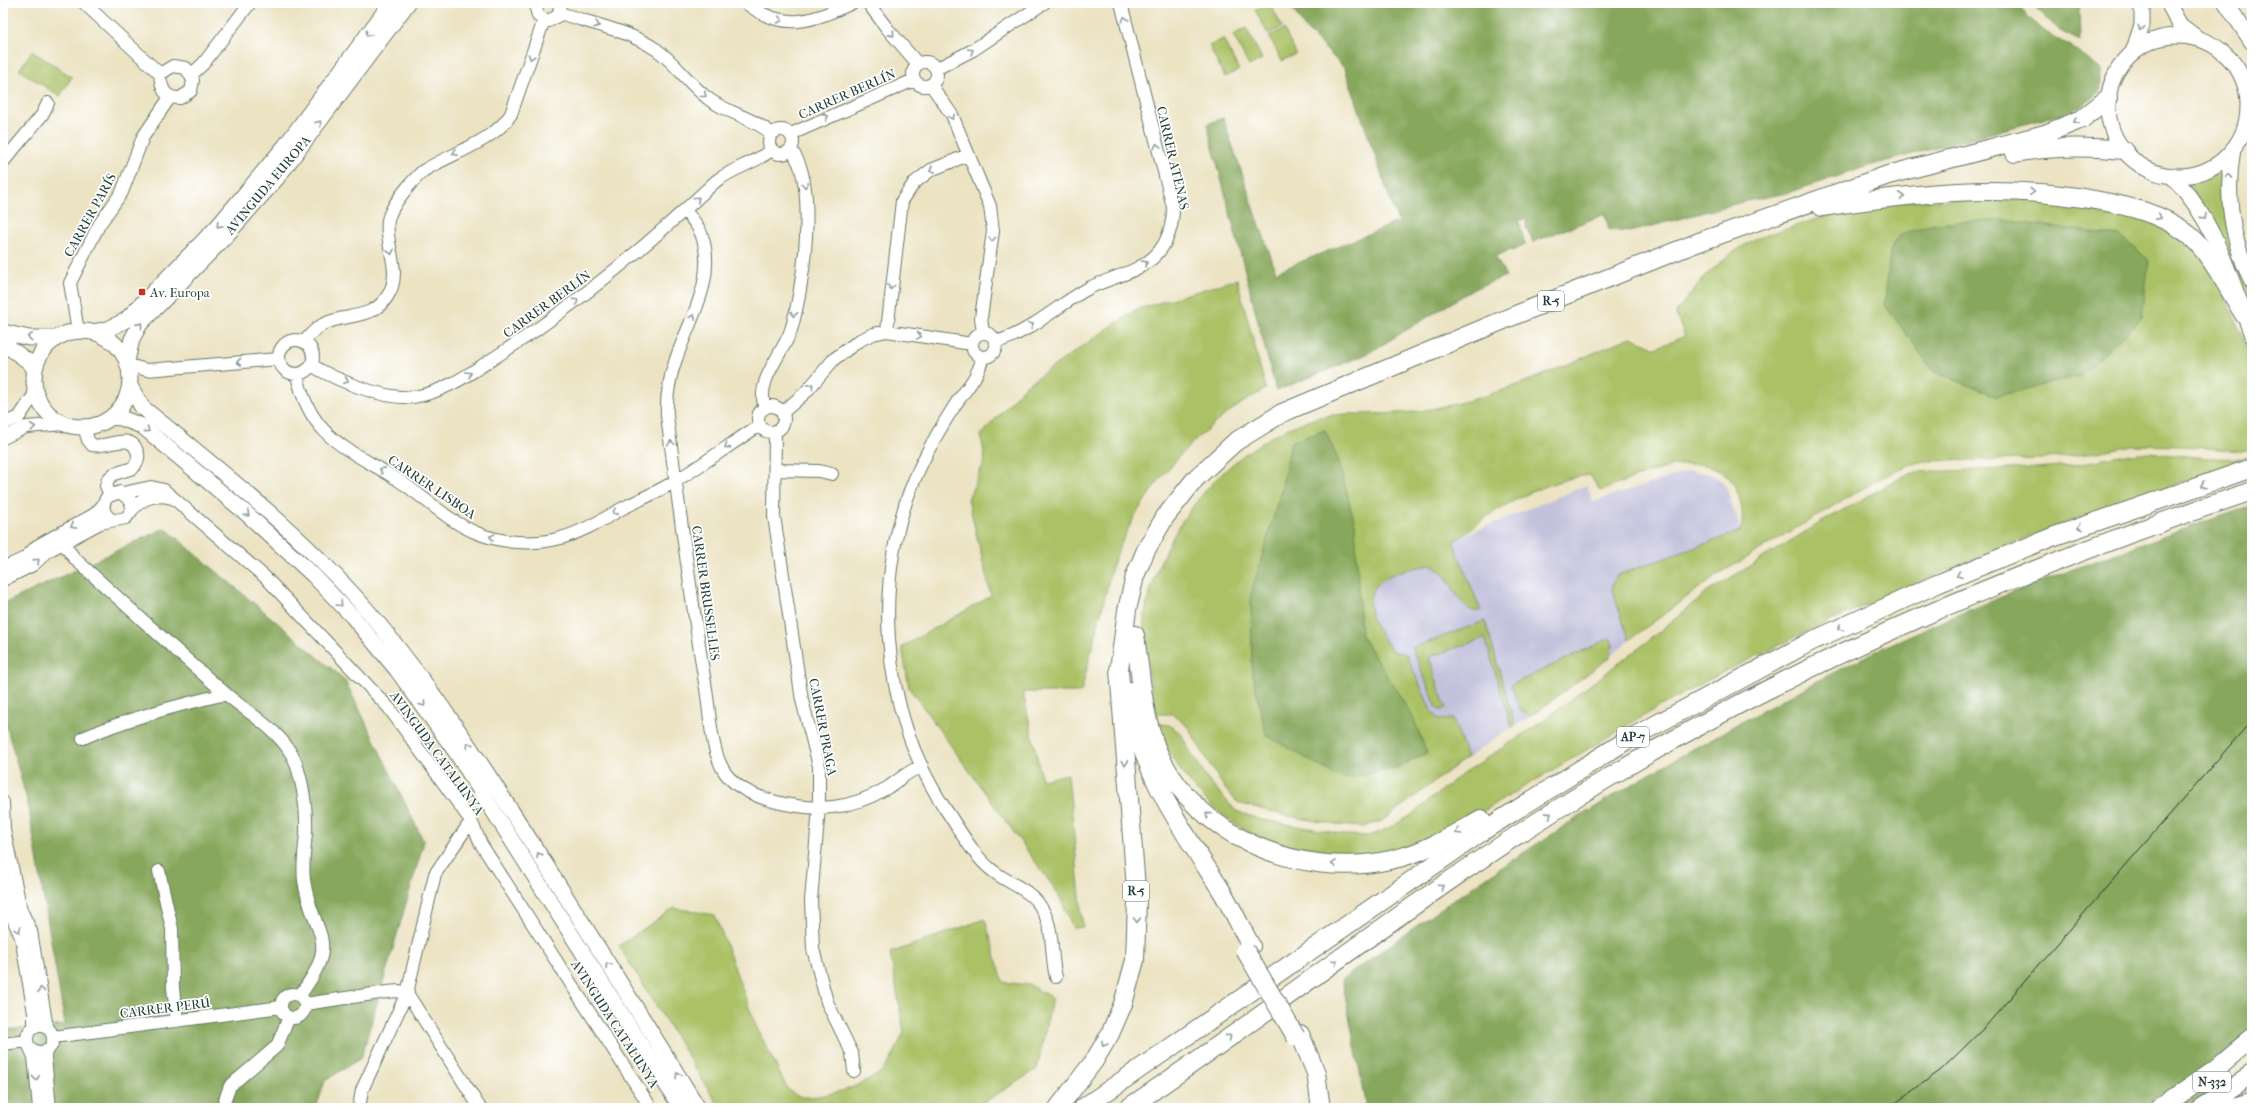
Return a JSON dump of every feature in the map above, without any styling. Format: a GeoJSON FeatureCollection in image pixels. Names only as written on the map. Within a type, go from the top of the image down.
{"type":"FeatureCollection","features":[{"type":"Feature","properties":{"kind":"highway","name":"R-5"},"geometry":{"type":"LineString","coordinates":[[1058,1108],[1094,1061],[1110,1034],[1123,1004],[1135,960],[1137,901],[1120,704],[1119,670],[1127,610],[1136,576],[1146,550],[1165,517],[1206,467],[1235,442],[1260,425],[1317,398],[1518,314],[1699,242],[1888,175],[2045,134],[2082,119],[2108,98]]}},
{"type":"Feature","properties":{"kind":"highway"},"geometry":{"type":"LineString","coordinates":[[1248,948],[1222,891],[1198,856],[1166,800],[1145,755],[1137,732],[1130,690],[1130,656],[1142,590],[1156,550],[1170,526],[1208,476],[1231,455],[1264,431],[1304,410],[1766,226],[1908,180],[2020,152],[2048,147],[2080,146],[2124,150]]}},
{"type":"Feature","properties":{"kind":"highway"},"geometry":{"type":"LineString","coordinates":[[1822,208],[1933,193],[1984,190],[2035,192],[2130,207],[2152,214],[2188,234],[2200,246],[2245,316]]}},
{"type":"Feature","properties":{"kind":"highway","name":"AP-7"},"geometry":{"type":"LineString","coordinates":[[1083,1108],[1483,831],[1627,740],[1812,641],[1937,584],[2052,537],[2252,468]]}},
{"type":"Feature","properties":{"kind":"highway","name":"AP-7"},"geometry":{"type":"LineString","coordinates":[[1128,1108],[1479,860],[1601,781],[1748,698],[1824,660],[1979,591],[2060,558],[2252,491]]}},
{"type":"Feature","properties":{"kind":"highway"},"geometry":{"type":"LineString","coordinates":[[1135,635],[1141,690],[1148,724],[1162,760],[1189,797],[1224,827],[1256,846],[1301,861],[1348,865],[1389,861],[1418,853],[1438,844],[1688,699],[1750,667],[1812,641]]}},
{"type":"Feature","properties":{"kind":"highway","name":"R-5"},"geometry":{"type":"LineString","coordinates":[[1122,654],[1131,727],[1147,774],[1171,822],[1248,948],[1298,1036],[1310,1072],[1315,1108]]}},
{"type":"Feature","properties":{"kind":"highway"},"geometry":{"type":"LineString","coordinates":[[1298,1036],[1316,1073],[1321,1108]]}},
{"type":"Feature","properties":{"kind":"highway"},"geometry":{"type":"LineString","coordinates":[[2158,1108],[2214,1070],[2252,1038]]}},
{"type":"Feature","properties":{"kind":"highway","name":"N-332"},"geometry":{"type":"LineString","coordinates":[[2171,1108],[2252,1055]]}},
{"type":"Feature","properties":{"kind":"highway"},"geometry":{"type":"LineString","coordinates":[[1150,1108],[1180,1082],[1203,1056]]}},
{"type":"Feature","properties":{"kind":"highway","name":"N-332"},"geometry":{"type":"LineString","coordinates":[[2199,1108],[2252,1074]]}},
{"type":"Feature","properties":{"kind":"highway"},"geometry":{"type":"LineString","coordinates":[[2230,1108],[2252,1101]]}},
{"type":"Feature","properties":{"kind":"main road","name":"AVINGUDA EUROPA"},"geometry":{"type":"LineString","coordinates":[[85,332],[106,330],[126,320],[222,222],[285,146],[392,3]]}},
{"type":"Feature","properties":{"kind":"main road","name":"AVINGUDA EUROPA"},"geometry":{"type":"LineString","coordinates":[[127,363],[132,339],[140,324],[224,238],[277,178],[408,3]]}},
{"type":"Feature","properties":{"kind":"main road"},"geometry":{"type":"LineString","coordinates":[[2133,52],[2142,25],[2142,3]]}},
{"type":"Feature","properties":{"kind":"main road"},"geometry":{"type":"LineString","coordinates":[[2168,3],[2180,25],[2197,38],[2218,47],[2235,63],[2245,84],[2249,107],[2244,129],[2233,149],[2216,165],[2195,174],[2172,176],[2154,171],[2137,163],[2124,150],[2114,134],[2108,117],[2108,98],[2112,81],[2118,70],[2133,52],[2152,40],[2174,35],[2197,38]]}},
{"type":"Feature","properties":{"kind":"main road"},"geometry":{"type":"LineString","coordinates":[[2226,3],[2252,42]]}},
{"type":"Feature","properties":{"kind":"main road"},"geometry":{"type":"LineString","coordinates":[[2233,149],[2229,189],[2232,222],[2246,270],[2252,281]]}},
{"type":"Feature","properties":{"kind":"main road"},"geometry":{"type":"LineString","coordinates":[[2172,176],[2188,192],[2207,221],[2221,248],[2252,335]]}},
{"type":"Feature","properties":{"kind":"main road"},"geometry":{"type":"LineString","coordinates":[[3,332],[29,338],[57,338],[85,332],[113,342],[127,363],[130,386],[142,407],[275,519],[340,581],[409,661],[443,706],[498,789],[698,1108]]}},
{"type":"Feature","properties":{"kind":"main road"},"geometry":{"type":"LineString","coordinates":[[57,338],[42,352],[35,370],[36,392],[42,405],[52,416],[65,424],[84,427],[98,424],[111,418],[124,404],[130,386]]}},
{"type":"Feature","properties":{"kind":"main road"},"geometry":{"type":"LineString","coordinates":[[3,343],[29,362],[35,370]]}},
{"type":"Feature","properties":{"kind":"main road"},"geometry":{"type":"LineString","coordinates":[[111,418],[132,422],[151,433],[247,514],[314,575],[375,643],[427,710],[456,752],[681,1108]]}},
{"type":"Feature","properties":{"kind":"street"},"geometry":{"type":"LineString","coordinates":[[84,3],[160,74],[161,86],[165,94],[170,97],[180,98],[190,91],[193,86],[192,75],[186,68],[172,66],[160,74]]}},
{"type":"Feature","properties":{"kind":"street"},"geometry":{"type":"LineString","coordinates":[[192,75],[203,64],[250,3]]}},
{"type":"Feature","properties":{"kind":"street"},"geometry":{"type":"LineString","coordinates":[[537,3],[536,12],[544,20],[553,20],[560,8],[651,47],[663,56],[711,101],[756,122],[772,134]]}},
{"type":"Feature","properties":{"kind":"street"},"geometry":{"type":"LineString","coordinates":[[746,3],[767,17],[794,22],[819,17],[852,3]]}},
{"type":"Feature","properties":{"kind":"street"},"geometry":{"type":"LineString","coordinates":[[868,3],[886,27],[918,64]]}},
{"type":"Feature","properties":{"kind":"street"},"geometry":{"type":"LineString","coordinates":[[936,69],[972,50],[1044,3]]}},
{"type":"Feature","properties":{"kind":"street","name":"CARRER ATENAS"},"geometry":{"type":"LineString","coordinates":[[996,342],[1012,337],[1091,288],[1132,271],[1149,262],[1164,245],[1169,235],[1173,221],[1173,208],[1121,3]]}},
{"type":"Feature","properties":{"kind":"street"},"geometry":{"type":"LineString","coordinates":[[304,342],[323,324],[366,314],[377,308],[387,298],[394,278],[388,229],[390,213],[393,207],[415,178],[423,171],[494,133],[506,122],[511,114],[544,20]]}},
{"type":"Feature","properties":{"kind":"street"},"geometry":{"type":"LineString","coordinates":[[929,62],[936,69],[937,78],[931,85],[923,86],[914,80],[913,71],[918,64],[929,62]]}},
{"type":"Feature","properties":{"kind":"street","name":"CARRER BERLÍN"},"geometry":{"type":"LineString","coordinates":[[791,134],[914,80]]}},
{"type":"Feature","properties":{"kind":"street"},"geometry":{"type":"LineString","coordinates":[[931,85],[947,106],[990,206],[993,220],[992,246],[981,318],[983,332]]}},
{"type":"Feature","properties":{"kind":"street","name":"CARRER PARÍS"},"geometry":{"type":"LineString","coordinates":[[85,332],[70,283],[100,225],[122,192],[143,137],[170,97]]}},
{"type":"Feature","properties":{"kind":"street"},"geometry":{"type":"LineString","coordinates":[[3,162],[42,115],[48,103]]}},
{"type":"Feature","properties":{"kind":"street"},"geometry":{"type":"LineString","coordinates":[[782,129],[791,134],[794,144],[790,150],[783,154],[772,150],[769,142],[772,134],[782,129]]}},
{"type":"Feature","properties":{"kind":"street","name":"CARRER BERLÍN"},"geometry":{"type":"LineString","coordinates":[[311,365],[325,373],[382,394],[406,398],[435,391],[483,365],[552,319],[619,268],[724,176],[772,150]]}},
{"type":"Feature","properties":{"kind":"street"},"geometry":{"type":"LineString","coordinates":[[765,408],[763,402],[765,383],[791,330],[806,254],[805,178],[800,164],[790,150]]}},
{"type":"Feature","properties":{"kind":"street"},"geometry":{"type":"LineString","coordinates":[[887,331],[902,201],[914,183],[932,170],[968,155]]}},
{"type":"Feature","properties":{"kind":"street","name":"CARRER BRUSSEL·LES"},"geometry":{"type":"LineString","coordinates":[[685,211],[702,234],[706,258],[700,299],[675,362],[667,393],[667,416],[697,634],[715,744],[720,764],[735,782],[764,798],[790,805],[819,808],[863,800],[887,788],[909,771],[922,766]]}},
{"type":"Feature","properties":{"kind":"street"},"geometry":{"type":"LineString","coordinates":[[782,413],[806,392],[834,359],[846,349],[873,334],[887,331],[972,344]]}},
{"type":"Feature","properties":{"kind":"street"},"geometry":{"type":"LineString","coordinates":[[983,332],[991,334],[996,342],[994,353],[988,357],[983,357],[974,351],[972,344],[976,336],[983,332]]}},
{"type":"Feature","properties":{"kind":"street"},"geometry":{"type":"LineString","coordinates":[[300,340],[304,342],[312,351],[311,365],[305,372],[297,375],[284,370],[278,359],[280,349],[289,341],[300,340]]}},
{"type":"Feature","properties":{"kind":"street"},"geometry":{"type":"LineString","coordinates":[[983,357],[976,377],[951,412],[921,465],[905,507],[893,558],[888,617],[890,652],[902,712],[922,766],[946,809],[985,864],[993,872],[1029,894],[1043,910],[1052,938],[1056,977]]}},
{"type":"Feature","properties":{"kind":"street"},"geometry":{"type":"LineString","coordinates":[[127,363],[146,370],[278,359]]}},
{"type":"Feature","properties":{"kind":"street","name":"CARRER LISBOA"},"geometry":{"type":"LineString","coordinates":[[297,375],[310,411],[326,433],[339,445],[356,457],[398,479],[456,522],[476,533],[489,537],[530,542],[564,537],[589,527],[676,481],[760,425]]}},
{"type":"Feature","properties":{"kind":"street"},"geometry":{"type":"LineString","coordinates":[[3,424],[19,417],[36,392]]}},
{"type":"Feature","properties":{"kind":"street"},"geometry":{"type":"LineString","coordinates":[[775,407],[782,413],[783,424],[775,431],[765,430],[760,425],[758,417],[765,408],[775,407]]}},
{"type":"Feature","properties":{"kind":"street"},"geometry":{"type":"LineString","coordinates":[[3,438],[26,427],[65,424]]}},
{"type":"Feature","properties":{"kind":"street"},"geometry":{"type":"LineString","coordinates":[[84,427],[88,440],[92,445],[103,446],[125,441],[132,444],[137,451],[138,459],[133,468],[114,474],[108,479],[107,487],[112,497],[106,514],[113,520]]}},
{"type":"Feature","properties":{"kind":"street","name":"CARRER PRAGA"},"geometry":{"type":"LineString","coordinates":[[775,431],[774,516],[802,700],[819,766],[819,808],[811,900],[813,949],[827,1002],[852,1053],[854,1071]]}},
{"type":"Feature","properties":{"kind":"street"},"geometry":{"type":"LineString","coordinates":[[775,470],[819,471],[832,474]]}},
{"type":"Feature","properties":{"kind":"street","name":"AVINGUDA CATALUNYA"},"geometry":{"type":"LineString","coordinates":[[112,497],[155,487],[164,490],[265,577],[389,708],[471,822],[481,844],[652,1108]]}},
{"type":"Feature","properties":{"kind":"street"},"geometry":{"type":"LineString","coordinates":[[112,497],[131,501],[132,510]]}},
{"type":"Feature","properties":{"kind":"street"},"geometry":{"type":"LineString","coordinates":[[3,568],[25,558],[37,546],[95,514],[112,497]]}},
{"type":"Feature","properties":{"kind":"street"},"geometry":{"type":"LineString","coordinates":[[3,580],[33,565],[45,553],[100,523],[113,520],[122,520],[142,500],[149,497],[172,498]]}},
{"type":"Feature","properties":{"kind":"street"},"geometry":{"type":"LineString","coordinates":[[63,544],[75,559],[226,694],[274,732],[288,750],[298,769],[305,816],[304,879],[308,897],[320,927],[323,950],[317,971],[303,1000],[302,1014],[295,1018],[283,1014],[281,1002],[286,995],[293,993],[303,1000],[399,991],[407,993],[478,1108]]}},
{"type":"Feature","properties":{"kind":"street"},"geometry":{"type":"LineString","coordinates":[[83,738],[115,724],[191,702],[226,694]]}},
{"type":"Feature","properties":{"kind":"street"},"geometry":{"type":"LineString","coordinates":[[3,802],[4,830],[21,910],[31,931],[52,1044],[46,1050],[38,1052],[28,1044],[3,1044]]}},
{"type":"Feature","properties":{"kind":"street"},"geometry":{"type":"LineString","coordinates":[[359,1108],[362,1090],[407,993],[435,874],[471,822]]}},
{"type":"Feature","properties":{"kind":"street"},"geometry":{"type":"LineString","coordinates":[[159,871],[172,929],[173,988],[177,1021]]}},
{"type":"Feature","properties":{"kind":"street"},"geometry":{"type":"LineString","coordinates":[[3,880],[10,912],[21,937],[34,1014],[34,1027]]}},
{"type":"Feature","properties":{"kind":"street","name":"CARRER PERÚ"},"geometry":{"type":"LineString","coordinates":[[50,1033],[177,1021],[281,1008]]}},
{"type":"Feature","properties":{"kind":"street"},"geometry":{"type":"LineString","coordinates":[[222,1108],[230,1086],[276,1046],[289,1017]]}},
{"type":"Feature","properties":{"kind":"street"},"geometry":{"type":"LineString","coordinates":[[39,1108],[34,1057],[28,1044],[28,1032],[34,1027],[39,1026],[50,1033]]}},
{"type":"Feature","properties":{"kind":"street"},"geometry":{"type":"LineString","coordinates":[[46,1050],[45,1057],[50,1108]]}},
{"type":"Feature","properties":{"kind":"shaded area"},"geometry":{"type":"Polygon","coordinates":[[[1689,471],[1711,474],[1725,484],[1741,531],[1720,539],[1626,627],[1629,640],[1610,657],[1531,716],[1497,737],[1443,776],[1392,651],[1376,627],[1370,611],[1377,539],[1416,555],[1587,485],[1593,502],[1689,471]]]}},
{"type":"Feature","properties":{"kind":"green space"},"geometry":{"type":"Polygon","coordinates":[[[1270,3],[1282,27],[1268,34],[1255,10],[1270,3]]]}},
{"type":"Feature","properties":{"kind":"green space"},"geometry":{"type":"Polygon","coordinates":[[[1289,3],[2015,3],[2041,29],[2079,52],[2101,71],[2101,90],[2085,104],[2062,114],[1872,165],[1787,193],[1738,203],[1630,232],[1609,230],[1605,214],[1533,242],[1526,227],[1527,219],[1519,220],[1525,245],[1495,256],[1506,276],[1474,289],[1367,354],[1276,391],[1207,124],[1223,118],[1276,272],[1398,222],[1345,69],[1304,27],[1289,3]]]}},
{"type":"Feature","properties":{"kind":"green space"},"geometry":{"type":"Polygon","coordinates":[[[2031,3],[2085,3],[2079,9],[2080,41],[2060,31],[2031,3]]]}},
{"type":"Feature","properties":{"kind":"green space"},"geometry":{"type":"Polygon","coordinates":[[[1246,28],[1262,59],[1249,66],[1233,35],[1246,28]]]}},
{"type":"Feature","properties":{"kind":"green space"},"geometry":{"type":"Polygon","coordinates":[[[1284,29],[1296,54],[1282,61],[1269,36],[1284,29]]]}},
{"type":"Feature","properties":{"kind":"green space"},"geometry":{"type":"Polygon","coordinates":[[[1223,39],[1239,70],[1225,77],[1209,46],[1223,39]]]}},
{"type":"Feature","properties":{"kind":"green space"},"geometry":{"type":"Polygon","coordinates":[[[32,51],[72,77],[60,96],[19,70],[32,51]]]}},
{"type":"Feature","properties":{"kind":"green space"},"geometry":{"type":"Polygon","coordinates":[[[2224,167],[2233,244],[2252,298],[2252,318],[2195,195],[2186,181],[2206,177],[2224,167]]]}},
{"type":"Feature","properties":{"kind":"green space"},"geometry":{"type":"Polygon","coordinates":[[[2050,199],[2156,221],[2201,254],[2228,302],[2252,359],[2252,449],[2241,451],[2185,446],[2132,445],[2087,454],[2041,459],[1924,461],[1909,465],[1877,480],[1714,577],[1629,640],[1612,589],[1612,584],[1618,575],[1741,531],[1742,510],[1736,489],[1725,474],[1710,466],[1692,464],[1673,466],[1633,478],[1600,491],[1590,475],[1563,480],[1535,490],[1496,511],[1461,537],[1453,541],[1481,611],[1475,611],[1465,606],[1449,581],[1433,565],[1411,569],[1390,576],[1380,582],[1374,589],[1370,599],[1370,611],[1376,627],[1392,651],[1406,654],[1431,710],[1439,720],[1453,719],[1467,757],[1382,821],[1363,827],[1338,825],[1283,815],[1238,803],[1226,790],[1188,727],[1173,714],[1155,714],[1143,633],[1149,596],[1160,562],[1177,530],[1198,500],[1222,473],[1250,450],[1280,432],[1313,419],[1333,415],[1386,414],[1422,411],[1470,400],[1540,376],[1631,337],[1656,348],[1685,336],[1676,315],[1678,309],[1706,275],[1732,253],[1755,239],[1826,216],[1902,201],[2050,199]]]}},
{"type":"Feature","properties":{"kind":"green space"},"geometry":{"type":"Polygon","coordinates":[[[2003,220],[2120,236],[2149,260],[2142,318],[2080,376],[1997,396],[1934,372],[1884,304],[1892,247],[1893,243],[1901,235],[1913,230],[1944,223],[2003,220]]]}},
{"type":"Feature","properties":{"kind":"green space"},"geometry":{"type":"Polygon","coordinates":[[[1237,279],[1266,389],[1220,419],[1199,437],[1178,457],[1144,502],[1130,526],[1113,563],[1081,692],[1023,692],[1042,780],[1068,774],[1083,927],[1073,928],[1055,889],[909,688],[902,647],[991,596],[968,499],[985,460],[981,435],[1025,386],[1135,310],[1237,279]]]}},
{"type":"Feature","properties":{"kind":"green space"},"geometry":{"type":"Polygon","coordinates":[[[1325,430],[1339,462],[1355,524],[1361,635],[1412,715],[1427,753],[1394,769],[1342,779],[1266,735],[1252,671],[1251,594],[1281,491],[1291,442],[1325,430]]]}},
{"type":"Feature","properties":{"kind":"green space"},"geometry":{"type":"Polygon","coordinates":[[[2137,453],[2210,458],[2252,457],[2252,459],[2114,506],[2027,538],[1942,572],[1818,627],[1710,679],[1472,818],[1450,830],[1405,849],[1382,855],[1359,858],[1325,857],[1292,850],[1262,839],[1234,823],[1209,803],[1188,780],[1169,752],[1154,722],[1169,725],[1179,732],[1207,779],[1236,811],[1258,819],[1347,835],[1368,836],[1385,830],[1410,816],[1458,777],[1537,725],[1639,648],[1709,591],[1818,524],[1904,476],[1917,472],[2036,468],[2072,465],[2137,453]]]}},
{"type":"Feature","properties":{"kind":"green space"},"geometry":{"type":"Polygon","coordinates":[[[2252,505],[2252,1026],[2242,1039],[2197,1076],[2219,1108],[1367,1108],[1342,980],[1448,904],[1555,832],[1609,798],[1721,733],[1862,658],[1913,634],[1996,599],[2081,566],[2252,505]]]}},
{"type":"Feature","properties":{"kind":"green space"},"geometry":{"type":"Polygon","coordinates":[[[165,528],[345,680],[424,842],[361,1058],[325,1081],[316,1108],[3,1108],[3,1030],[65,1025],[28,804],[3,714],[3,604],[165,528]]]}},
{"type":"Feature","properties":{"kind":"green space"},"geometry":{"type":"Polygon","coordinates":[[[1485,621],[1515,725],[1512,728],[1485,638],[1429,657],[1446,709],[1440,710],[1437,708],[1412,648],[1485,621]]]}},
{"type":"Feature","properties":{"kind":"green space"},"geometry":{"type":"Polygon","coordinates":[[[1610,638],[1613,645],[1610,657],[1531,716],[1521,711],[1511,685],[1610,638]]]}},
{"type":"Feature","properties":{"kind":"green space"},"geometry":{"type":"Polygon","coordinates":[[[674,908],[715,915],[756,1026],[787,1088],[797,1096],[811,1097],[833,1093],[856,1086],[876,1076],[889,1062],[904,1032],[890,953],[985,919],[1003,982],[1030,985],[1052,998],[1037,1069],[975,1108],[720,1108],[619,946],[674,908]]]}},
{"type":"Feature","properties":{"kind":"tram line"},"geometry":{"type":"LineString","coordinates":[[1889,1108],[1941,1070],[1985,1027],[2252,720]]}},
{"type":"Feature","properties":{"kind":"place","name":"Av. Europa"},"geometry":{"type":"Point","coordinates":[142,292]}}]}
